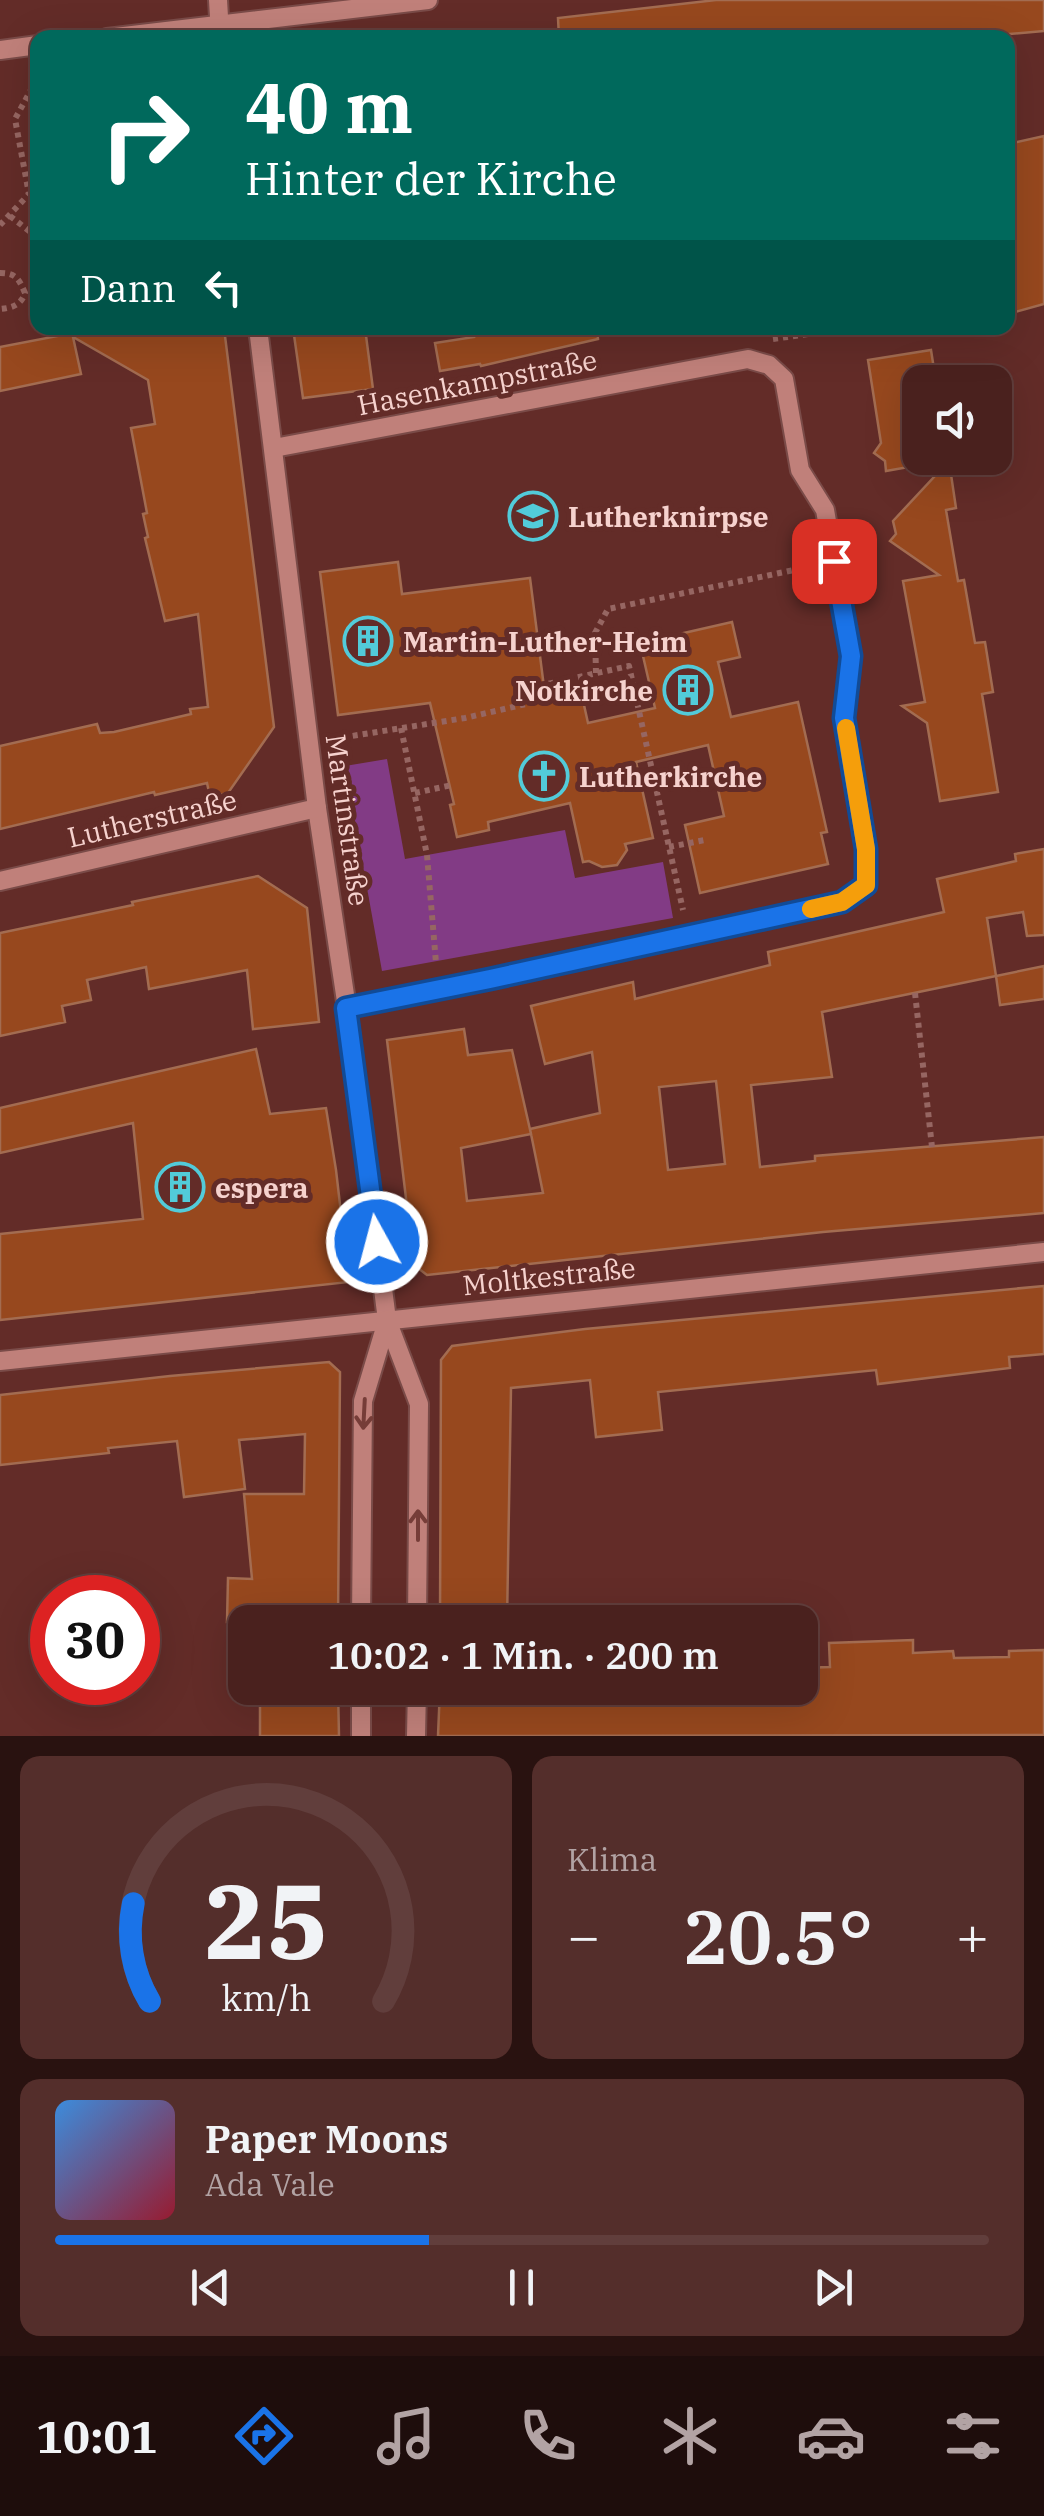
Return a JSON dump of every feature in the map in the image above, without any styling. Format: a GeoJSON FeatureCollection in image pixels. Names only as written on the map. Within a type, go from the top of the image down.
{"type":"FeatureCollection","features":[{"type":"Feature","properties":{"kind":"street"},"geometry":{"type":"LineString","coordinates":[[218,0],[219,30]]}},
{"type":"Feature","properties":{"kind":"street"},"geometry":{"type":"LineString","coordinates":[[232,30],[428,0]]}},
{"type":"Feature","properties":{"kind":"street"},"geometry":{"type":"LineString","coordinates":[[0,50],[30,46]]}},
{"type":"Feature","properties":{"kind":"street","name":"Martinstraße"},"geometry":{"type":"LineString","coordinates":[[259,335],[316,808],[387,1320]]}},
{"type":"Feature","properties":{"kind":"street"},"geometry":{"type":"LineString","coordinates":[[346,1008],[842,902],[866,885],[866,849],[844,718],[851,656],[826,510],[800,470],[784,379],[769,365],[748,359]]}},
{"type":"Feature","properties":{"kind":"street","name":"Hasenkampstraße"},"geometry":{"type":"LineString","coordinates":[[274,448],[748,359]]}},
{"type":"Feature","properties":{"kind":"street","name":"Lutherstraße"},"geometry":{"type":"LineString","coordinates":[[0,881],[316,808]]}},
{"type":"Feature","properties":{"kind":"street","name":"Moltkestraße"},"geometry":{"type":"LineString","coordinates":[[0,1360],[1044,1252]]}},
{"type":"Feature","properties":{"kind":"street"},"geometry":{"type":"LineString","coordinates":[[362,1605],[363,1401],[387,1320]]}},
{"type":"Feature","properties":{"kind":"street"},"geometry":{"type":"LineString","coordinates":[[387,1320],[419,1404],[418,1605]]}},
{"type":"Feature","properties":{"kind":"street"},"geometry":{"type":"LineString","coordinates":[[360,1736],[361,1705]]}},
{"type":"Feature","properties":{"kind":"street"},"geometry":{"type":"LineString","coordinates":[[416,1736],[417,1705]]}},
{"type":"Feature","properties":{"kind":"path"},"geometry":{"type":"LineString","coordinates":[[0,225],[28,194],[15,119],[30,92]]}},
{"type":"Feature","properties":{"kind":"path"},"geometry":{"type":"LineString","coordinates":[[10,216],[30,232]]}},
{"type":"Feature","properties":{"kind":"path"},"geometry":{"type":"LineString","coordinates":[[0,273],[18,278],[24,293],[22,300],[10,308],[0,308]]}},
{"type":"Feature","properties":{"kind":"path"},"geometry":{"type":"LineString","coordinates":[[748,359],[746,342],[799,335]]}},
{"type":"Feature","properties":{"kind":"path"},"geometry":{"type":"LineString","coordinates":[[596,673],[595,633],[608,609],[834,561]]}},
{"type":"Feature","properties":{"kind":"path"},"geometry":{"type":"LineString","coordinates":[[309,744],[530,703],[538,686],[629,666],[689,936]]}},
{"type":"Feature","properties":{"kind":"path"},"geometry":{"type":"LineString","coordinates":[[401,728],[427,855],[441,989]]}},
{"type":"Feature","properties":{"kind":"path"},"geometry":{"type":"LineString","coordinates":[[415,794],[452,785]]}},
{"type":"Feature","properties":{"kind":"path"},"geometry":{"type":"LineString","coordinates":[[669,847],[705,840]]}},
{"type":"Feature","properties":{"kind":"path"},"geometry":{"type":"LineString","coordinates":[[916,994],[932,1147]]}},
{"type":"Feature","properties":{"kind":"shaded area"},"geometry":{"type":"Polygon","coordinates":[[[387,759],[405,859],[565,830],[575,878],[663,862],[673,918],[382,971],[345,766],[387,759]]]}},
{"type":"Feature","properties":{"kind":"building"},"geometry":{"type":"Polygon","coordinates":[[[716,0],[1044,0],[1044,31],[1015,34],[1015,30],[559,30],[558,18],[716,0]]]}},
{"type":"Feature","properties":{"kind":"building"},"geometry":{"type":"Polygon","coordinates":[[[1044,136],[1044,304],[1015,312],[1015,142],[1044,136]]]}},
{"type":"Feature","properties":{"kind":"building"},"geometry":{"type":"Polygon","coordinates":[[[63,335],[225,335],[274,727],[228,793],[210,797],[207,783],[0,829],[0,746],[97,724],[100,733],[114,732],[208,707],[198,614],[165,621],[145,538],[148,537],[143,514],[147,513],[131,428],[155,424],[148,380],[73,337],[81,374],[0,391],[0,347],[63,335]]]}},
{"type":"Feature","properties":{"kind":"building"},"geometry":{"type":"Polygon","coordinates":[[[294,335],[366,335],[373,389],[303,398],[294,335]]]}},
{"type":"Feature","properties":{"kind":"building"},"geometry":{"type":"Polygon","coordinates":[[[598,335],[598,339],[481,366],[440,371],[435,343],[474,337],[598,335]]]}},
{"type":"Feature","properties":{"kind":"building"},"geometry":{"type":"Polygon","coordinates":[[[931,350],[933,365],[902,365],[902,468],[886,471],[885,461],[874,453],[881,443],[868,360],[931,350]]]}},
{"type":"Feature","properties":{"kind":"building"},"geometry":{"type":"Polygon","coordinates":[[[936,475],[951,475],[956,508],[946,510],[958,581],[964,580],[975,643],[985,642],[993,692],[982,694],[998,792],[940,801],[927,723],[902,706],[925,702],[903,581],[939,575],[890,541],[896,534],[893,521],[936,475]]]}},
{"type":"Feature","properties":{"kind":"building"},"geometry":{"type":"Polygon","coordinates":[[[398,562],[402,594],[530,578],[545,695],[580,687],[588,723],[655,708],[640,643],[732,622],[740,657],[718,662],[731,717],[798,702],[827,832],[821,833],[828,864],[700,893],[685,825],[724,816],[708,745],[636,762],[653,838],[625,844],[627,850],[617,865],[602,867],[583,862],[570,803],[488,822],[489,830],[457,837],[450,805],[454,804],[430,703],[338,715],[320,572],[398,562]]]}},
{"type":"Feature","properties":{"kind":"building"},"geometry":{"type":"Polygon","coordinates":[[[1044,849],[1044,935],[1027,936],[1023,912],[987,918],[996,976],[822,1012],[832,1077],[751,1085],[760,1167],[815,1161],[815,1156],[1044,1137],[1044,1213],[823,1232],[427,1275],[414,1265],[387,1040],[464,1029],[468,1055],[512,1050],[531,1134],[461,1148],[467,1201],[543,1193],[530,1129],[600,1113],[592,1052],[545,1064],[531,1006],[633,982],[635,999],[770,965],[768,952],[944,912],[937,879],[1016,861],[1015,854],[1044,849]],[[716,1081],[659,1087],[668,1170],[725,1164],[716,1081]]]}},
{"type":"Feature","properties":{"kind":"building"},"geometry":{"type":"Polygon","coordinates":[[[258,876],[307,908],[319,1022],[253,1029],[247,970],[149,989],[146,967],[87,980],[91,1000],[62,1006],[65,1022],[0,1036],[0,933],[258,876]]]}},
{"type":"Feature","properties":{"kind":"building"},"geometry":{"type":"Polygon","coordinates":[[[1044,966],[1044,999],[1000,1005],[996,976],[1044,966]]]}},
{"type":"Feature","properties":{"kind":"building","name":"espera"},"geometry":{"type":"Polygon","coordinates":[[[256,1049],[270,1114],[326,1108],[349,1282],[0,1320],[0,1234],[143,1219],[133,1123],[0,1153],[0,1108],[256,1049]]]}},
{"type":"Feature","properties":{"kind":"building"},"geometry":{"type":"Polygon","coordinates":[[[1044,1286],[1044,1354],[1009,1357],[1010,1368],[878,1384],[876,1370],[658,1392],[662,1430],[596,1437],[590,1380],[511,1388],[507,1605],[440,1605],[441,1360],[452,1346],[585,1329],[1044,1286]]]}},
{"type":"Feature","properties":{"kind":"building"},"geometry":{"type":"Polygon","coordinates":[[[329,1362],[340,1372],[338,1605],[228,1605],[227,1622],[228,1578],[252,1579],[244,1494],[304,1494],[305,1434],[239,1440],[245,1489],[184,1497],[177,1441],[0,1465],[0,1395],[329,1362]]]}},
{"type":"Feature","properties":{"kind":"building"},"geometry":{"type":"Polygon","coordinates":[[[913,1640],[913,1653],[953,1651],[954,1658],[1009,1657],[1009,1651],[1044,1650],[1044,1735],[438,1736],[439,1705],[818,1705],[818,1667],[830,1667],[829,1643],[913,1640]]]}},
{"type":"Feature","properties":{"kind":"building"},"geometry":{"type":"Polygon","coordinates":[[[260,1705],[338,1705],[339,1736],[260,1736],[260,1705]]]}},
{"type":"Feature","properties":{"kind":"slow traffic"},"geometry":{"type":"LineString","coordinates":[[811,909],[842,902],[866,885],[866,849],[846,728]]}},
{"type":"Feature","properties":{"kind":"place","name":"Lutherknirpse"},"geometry":{"type":"Point","coordinates":[533,516]}},
{"type":"Feature","properties":{"kind":"place","name":"Martin-Luther-Heim"},"geometry":{"type":"Point","coordinates":[368,641]}},
{"type":"Feature","properties":{"kind":"place","name":"Notkirche"},"geometry":{"type":"Point","coordinates":[688,690]}},
{"type":"Feature","properties":{"kind":"place","name":"Lutherkirche"},"geometry":{"type":"Point","coordinates":[544,776]}},
{"type":"Feature","properties":{"kind":"place","name":"espera"},"geometry":{"type":"Point","coordinates":[180,1187]}},
{"type":"Feature","properties":{"kind":"route"},"geometry":{"type":"LineString","coordinates":[[377,1242],[346,1008],[842,902],[866,885],[866,849],[844,718],[851,656],[834,561]]}}]}
